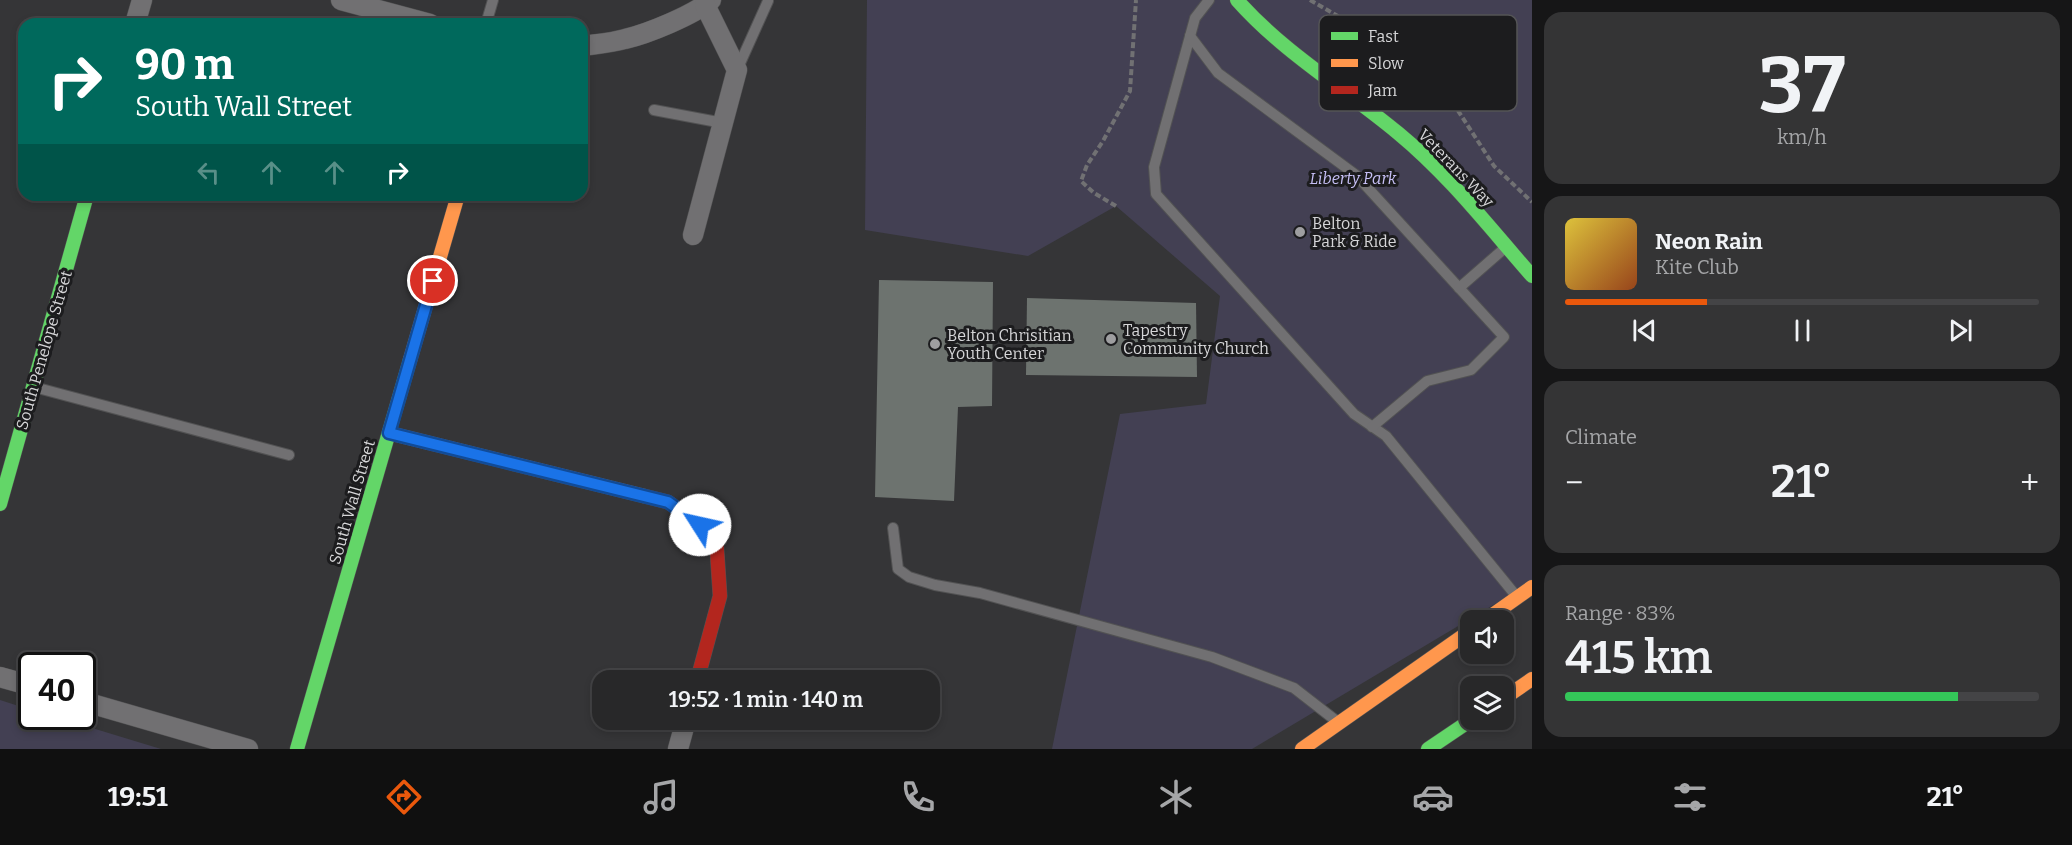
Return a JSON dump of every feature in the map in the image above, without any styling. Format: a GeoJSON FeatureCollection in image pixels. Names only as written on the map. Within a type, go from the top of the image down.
{"type":"FeatureCollection","features":[{"type":"Feature","properties":{"kind":"main road","name":"Veterans Way"},"geometry":{"type":"LineString","coordinates":[[1237,0],[1254,21],[1285,49],[1319,73]]}},
{"type":"Feature","properties":{"kind":"main road","name":"Veterans Way"},"geometry":{"type":"LineString","coordinates":[[1371,111],[1443,175],[1532,276]]}},
{"type":"Feature","properties":{"kind":"main road","name":"South Penelope Street"},"geometry":{"type":"LineString","coordinates":[[0,504],[85,201]]}},
{"type":"Feature","properties":{"kind":"main road","name":"South Wall Street"},"geometry":{"type":"LineString","coordinates":[[297,749],[456,201]]}},
{"type":"Feature","properties":{"kind":"main road"},"geometry":{"type":"LineString","coordinates":[[389,433],[668,502],[716,536],[720,596],[700,670]]}},
{"type":"Feature","properties":{"kind":"main road"},"geometry":{"type":"LineString","coordinates":[[1499,610],[1532,587]]}},
{"type":"Feature","properties":{"kind":"main road"},"geometry":{"type":"LineString","coordinates":[[1302,749],[1460,638]]}},
{"type":"Feature","properties":{"kind":"main road"},"geometry":{"type":"LineString","coordinates":[[1514,691],[1532,679]]}},
{"type":"Feature","properties":{"kind":"main road"},"geometry":{"type":"LineString","coordinates":[[1428,749],[1460,727]]}},
{"type":"Feature","properties":{"kind":"street"},"geometry":{"type":"LineString","coordinates":[[137,18],[142,0]]}},
{"type":"Feature","properties":{"kind":"street"},"geometry":{"type":"LineString","coordinates":[[341,0],[408,18]]}},
{"type":"Feature","properties":{"kind":"street"},"geometry":{"type":"LineString","coordinates":[[588,45],[626,39],[672,22],[708,3],[737,70],[693,235]]}},
{"type":"Feature","properties":{"kind":"street"},"geometry":{"type":"LineString","coordinates":[[0,677],[18,682]]}},
{"type":"Feature","properties":{"kind":"street"},"geometry":{"type":"LineString","coordinates":[[96,705],[248,749]]}},
{"type":"Feature","properties":{"kind":"street"},"geometry":{"type":"LineString","coordinates":[[678,749],[683,730]]}},
{"type":"Feature","properties":{"kind":"lane"},"geometry":{"type":"LineString","coordinates":[[488,18],[493,0]]}},
{"type":"Feature","properties":{"kind":"lane"},"geometry":{"type":"LineString","coordinates":[[1209,0],[1195,18],[1154,167],[1156,194],[1354,414],[1386,436],[1517,597]]}},
{"type":"Feature","properties":{"kind":"lane"},"geometry":{"type":"LineString","coordinates":[[737,70],[768,1]]}},
{"type":"Feature","properties":{"kind":"lane"},"geometry":{"type":"LineString","coordinates":[[1190,36],[1218,73],[1356,175],[1504,337],[1472,370],[1427,381],[1372,427]]}},
{"type":"Feature","properties":{"kind":"lane"},"geometry":{"type":"LineString","coordinates":[[654,110],[723,123]]}},
{"type":"Feature","properties":{"kind":"lane"},"geometry":{"type":"LineString","coordinates":[[1459,288],[1506,247]]}},
{"type":"Feature","properties":{"kind":"lane"},"geometry":{"type":"LineString","coordinates":[[33,387],[290,455]]}},
{"type":"Feature","properties":{"kind":"lane"},"geometry":{"type":"LineString","coordinates":[[893,528],[898,569],[909,577],[934,585],[980,593],[1212,657],[1294,688],[1340,723]]}},
{"type":"Feature","properties":{"kind":"path"},"geometry":{"type":"LineString","coordinates":[[1116,206],[1094,193],[1081,181],[1087,165],[1130,91],[1136,0]]}},
{"type":"Feature","properties":{"kind":"path"},"geometry":{"type":"LineString","coordinates":[[1310,0],[1336,15]]}},
{"type":"Feature","properties":{"kind":"path"},"geometry":{"type":"LineString","coordinates":[[1458,111],[1494,166],[1532,202]]}},
{"type":"Feature","properties":{"kind":"green space","name":"Liberty Park"},"geometry":{"type":"Polygon","coordinates":[[[867,0],[1532,0],[1532,582],[1485,610],[1460,610],[1460,625],[1252,749],[1052,749],[1120,414],[1206,404],[1220,296],[1116,206],[1028,256],[865,230],[867,0]]]}},
{"type":"Feature","properties":{"kind":"green space"},"geometry":{"type":"Polygon","coordinates":[[[0,700],[18,706],[18,730],[96,729],[161,749],[0,749],[0,700]]]}},
{"type":"Feature","properties":{"kind":"building","name":"Belton Chrisitian Youth Center"},"geometry":{"type":"Polygon","coordinates":[[[879,280],[993,282],[992,406],[958,407],[954,501],[875,497],[879,280]]]}},
{"type":"Feature","properties":{"kind":"building","name":"Tapestry Community Church"},"geometry":{"type":"Polygon","coordinates":[[[1027,298],[1196,303],[1197,377],[1026,375],[1027,298]]]}},
{"type":"Feature","properties":{"kind":"traffic: fast"},"geometry":{"type":"LineString","coordinates":[[1237,0],[1274,37],[1319,73]]}},
{"type":"Feature","properties":{"kind":"traffic: fast"},"geometry":{"type":"LineString","coordinates":[[1370,111],[1417,149],[1434,166],[1532,276]]}},
{"type":"Feature","properties":{"kind":"traffic: fast"},"geometry":{"type":"LineString","coordinates":[[0,504],[85,201]]}},
{"type":"Feature","properties":{"kind":"traffic: fast"},"geometry":{"type":"LineString","coordinates":[[297,749],[410,360]]}},
{"type":"Feature","properties":{"kind":"traffic: fast"},"geometry":{"type":"LineString","coordinates":[[1428,749],[1460,727]]}},
{"type":"Feature","properties":{"kind":"traffic: slow"},"geometry":{"type":"LineString","coordinates":[[410,360],[456,201]]}},
{"type":"Feature","properties":{"kind":"traffic: slow"},"geometry":{"type":"LineString","coordinates":[[389,433],[644,496]]}},
{"type":"Feature","properties":{"kind":"traffic: slow"},"geometry":{"type":"LineString","coordinates":[[1500,610],[1532,587]]}},
{"type":"Feature","properties":{"kind":"traffic: slow"},"geometry":{"type":"LineString","coordinates":[[1302,749],[1460,638]]}},
{"type":"Feature","properties":{"kind":"traffic: slow"},"geometry":{"type":"LineString","coordinates":[[1514,691],[1532,679]]}},
{"type":"Feature","properties":{"kind":"traffic: jam"},"geometry":{"type":"LineString","coordinates":[[644,496],[668,502],[716,536],[720,596],[700,670]]}},
{"type":"Feature","properties":{"kind":"place","name":"Belton Park & Ride"},"geometry":{"type":"Point","coordinates":[1300,232]}},
{"type":"Feature","properties":{"kind":"place","name":"Tapestry Community Church"},"geometry":{"type":"Point","coordinates":[1111,339]}},
{"type":"Feature","properties":{"kind":"place","name":"Belton Chrisitian Youth Center"},"geometry":{"type":"Point","coordinates":[935,344]}},
{"type":"Feature","properties":{"kind":"route"},"geometry":{"type":"LineString","coordinates":[[433,281],[389,433],[668,502],[700,525]]}}]}
